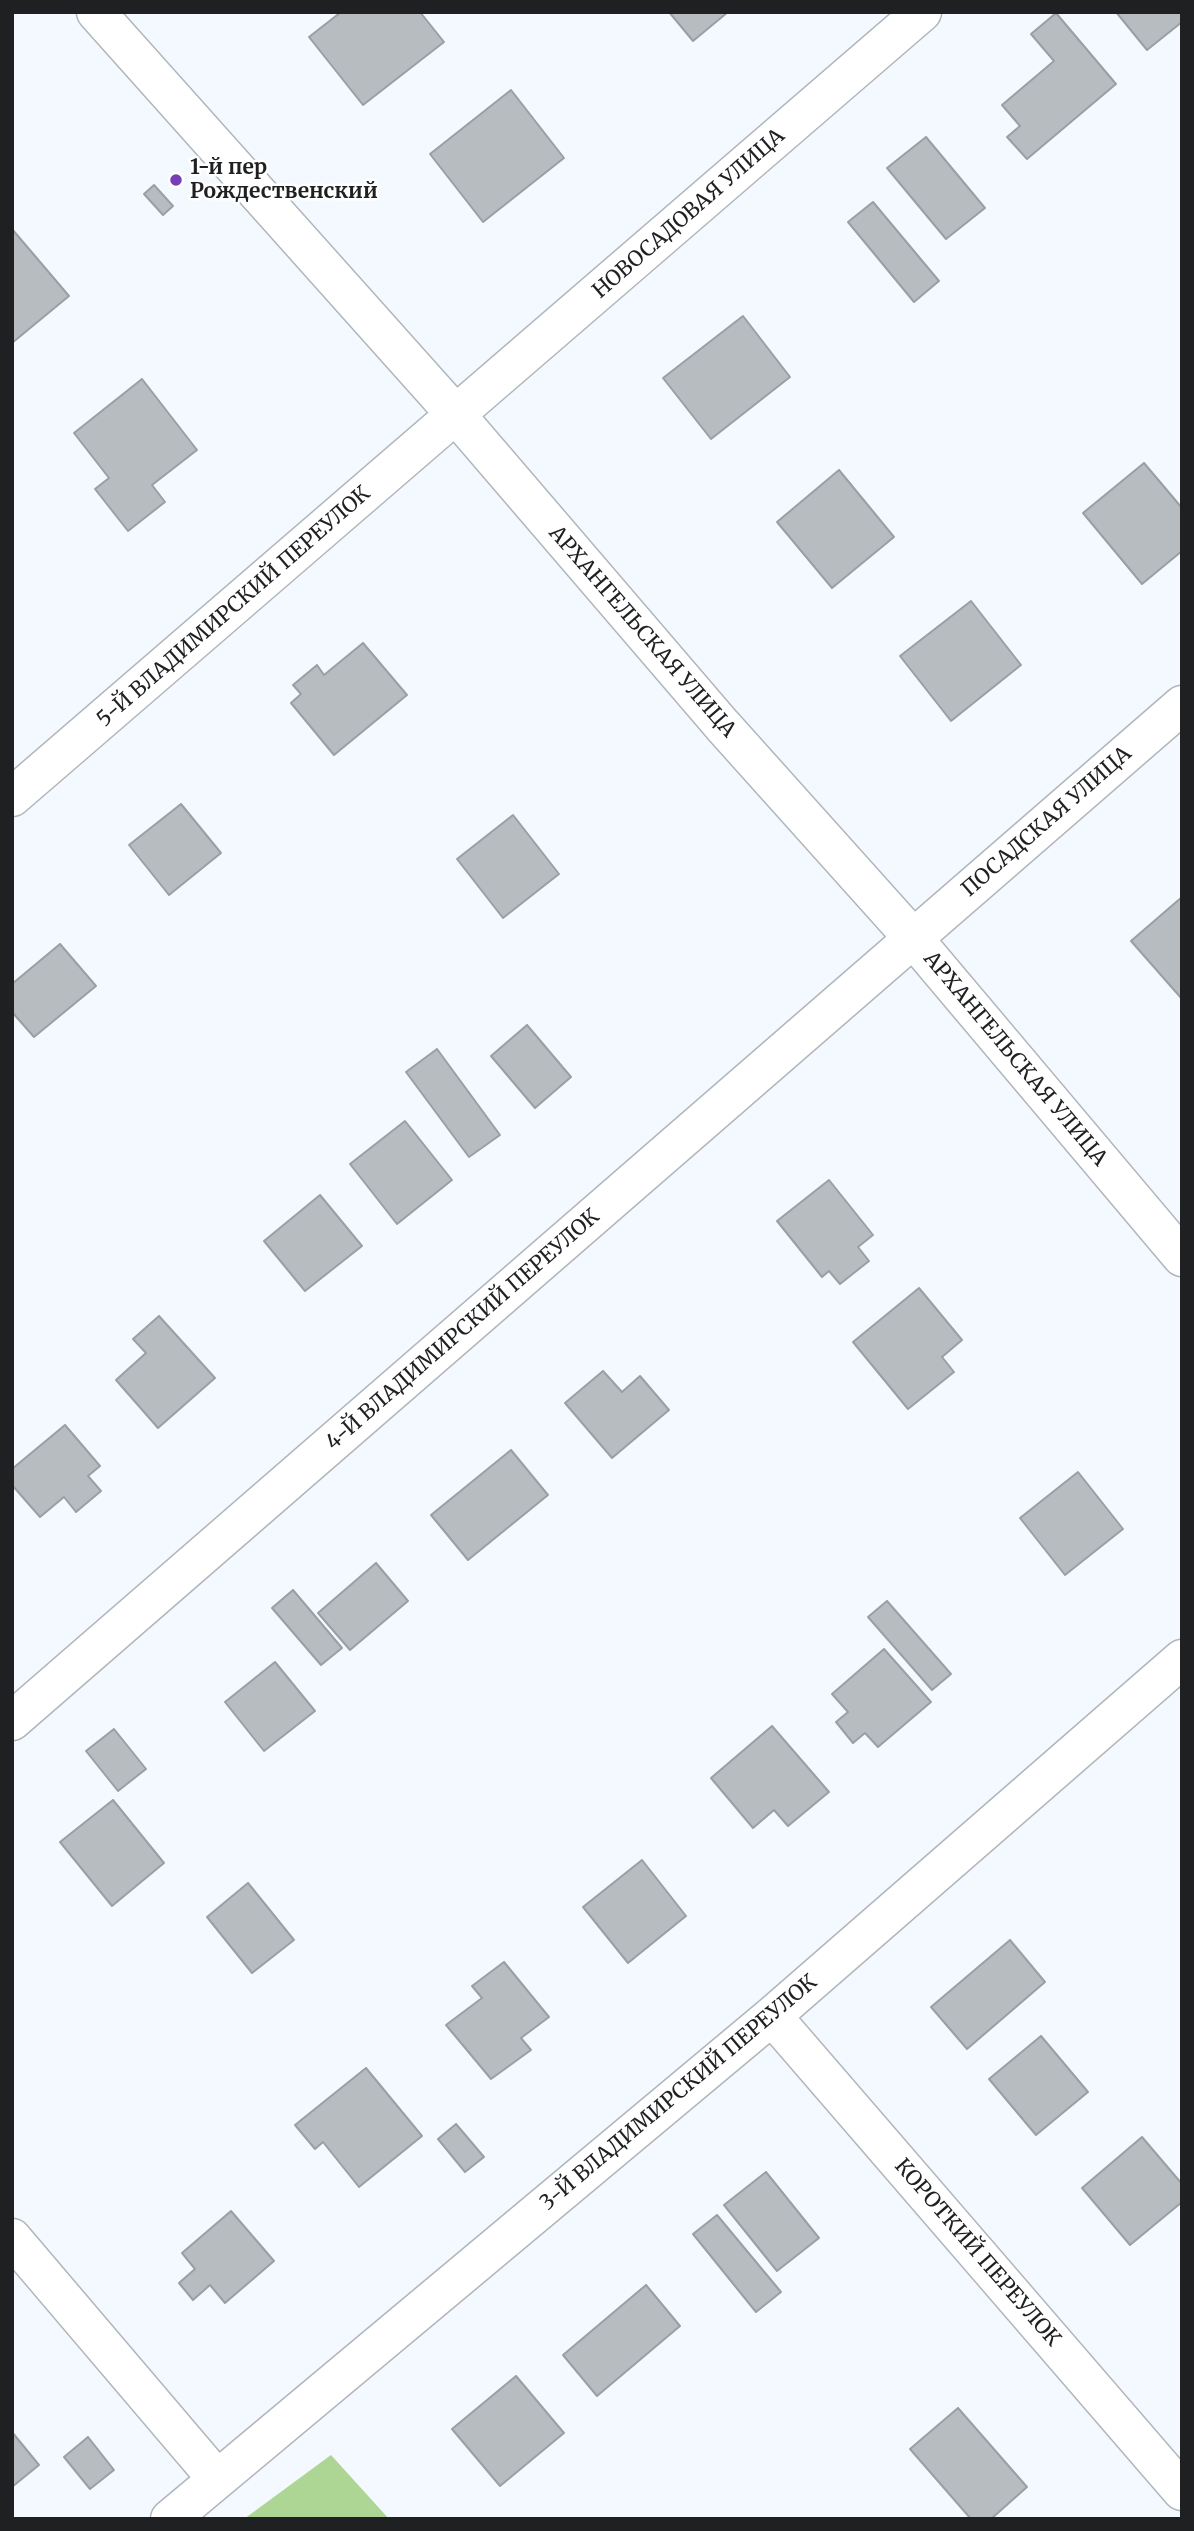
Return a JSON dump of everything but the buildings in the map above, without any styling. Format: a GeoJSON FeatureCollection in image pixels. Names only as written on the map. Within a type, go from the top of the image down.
{"type":"FeatureCollection","features":[{"type":"Feature","properties":{"kind":"street","name":"АРХАНГЕЛЬСКАЯ УЛИЦА"},"geometry":{"type":"LineString","coordinates":[[96,12],[457,416],[722,725],[913,938],[1182,1257]]}},
{"type":"Feature","properties":{"kind":"street","name":"НОВОСАДОВАЯ УЛИЦА"},"geometry":{"type":"LineString","coordinates":[[457,416],[922,12]]}},
{"type":"Feature","properties":{"kind":"street","name":"5-Й ВЛАДИМИРСКИЙ ПЕРЕУЛОК"},"geometry":{"type":"LineString","coordinates":[[12,797],[457,416]]}},
{"type":"Feature","properties":{"kind":"street","name":"ПОСАДСКАЯ УЛИЦА"},"geometry":{"type":"LineString","coordinates":[[913,938],[1182,705]]}},
{"type":"Feature","properties":{"kind":"street","name":"4-Й ВЛАДИМИРСКИЙ ПЕРЕУЛОК"},"geometry":{"type":"LineString","coordinates":[[12,1721],[913,938]]}},
{"type":"Feature","properties":{"kind":"street","name":"3-Й ВЛАДИМИРСКИЙ ПЕРЕУЛОК"},"geometry":{"type":"LineString","coordinates":[[170,2519],[772,2016],[1182,1659]]}},
{"type":"Feature","properties":{"kind":"street","name":"КОРОТКИЙ ПЕРЕУЛОК"},"geometry":{"type":"LineString","coordinates":[[772,2016],[1182,2491]]}},
{"type":"Feature","properties":{"kind":"street"},"geometry":{"type":"LineString","coordinates":[[12,2238],[217,2479]]}},
{"type":"Feature","properties":{"kind":"green space"},"geometry":{"type":"Polygon","coordinates":[[[331,2455],[389,2519],[244,2519],[331,2455]]]}},
{"type":"Feature","properties":{"kind":"place","name":"1-й пер Рождественский"},"geometry":{"type":"Point","coordinates":[176,180]}}]}
